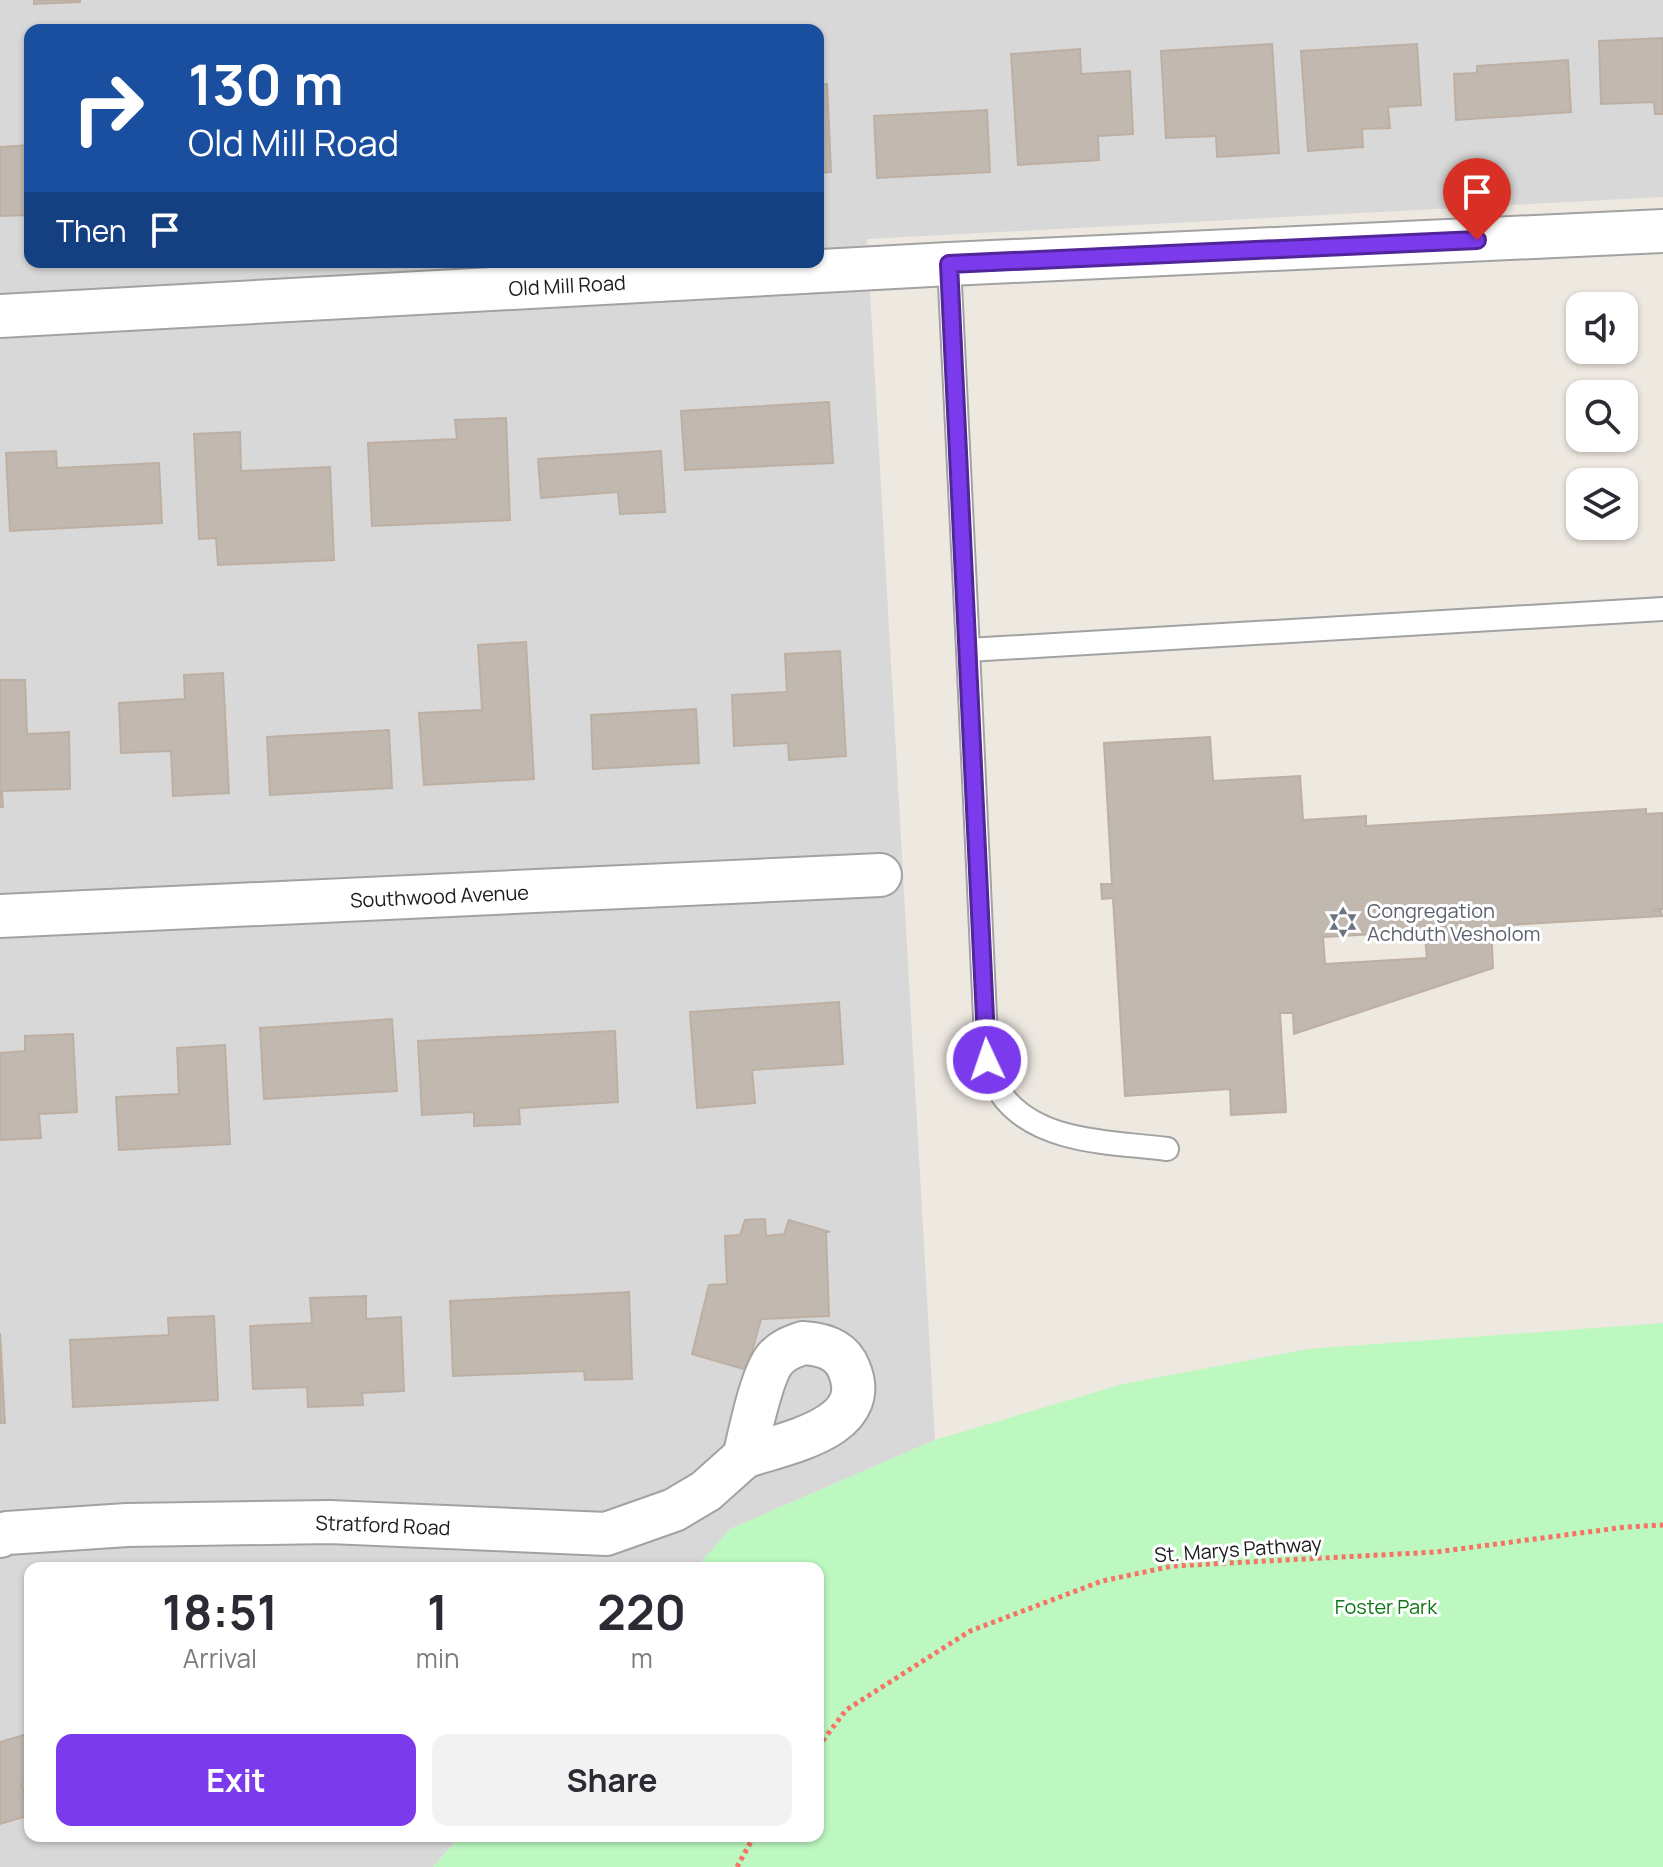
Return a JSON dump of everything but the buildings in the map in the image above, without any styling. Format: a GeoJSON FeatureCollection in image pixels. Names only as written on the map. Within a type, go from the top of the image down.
{"type":"FeatureCollection","features":[{"type":"Feature","properties":{"kind":"street","name":"Old Mill Road"},"geometry":{"type":"LineString","coordinates":[[0,316],[949,264],[1663,231]]}},
{"type":"Feature","properties":{"kind":"street","name":"Southwood Avenue"},"geometry":{"type":"LineString","coordinates":[[0,916],[880,875]]}},
{"type":"Feature","properties":{"kind":"street","name":"Stratford Road"},"geometry":{"type":"LineString","coordinates":[[0,1536],[127,1525],[330,1522],[606,1534],[674,1510],[706,1491],[744,1457]]}},
{"type":"Feature","properties":{"kind":"lane"},"geometry":{"type":"LineString","coordinates":[[949,264],[987,1060],[1004,1098],[1035,1124],[1073,1136],[1167,1149]]}},
{"type":"Feature","properties":{"kind":"lane"},"geometry":{"type":"LineString","coordinates":[[968,650],[1663,609]]}},
{"type":"Feature","properties":{"kind":"path","name":"St. Marys Pathway"},"geometry":{"type":"LineString","coordinates":[[824,1739],[846,1710],[970,1631],[1102,1581],[1173,1566],[1436,1552],[1663,1525]]}},
{"type":"Feature","properties":{"kind":"path"},"geometry":{"type":"LineString","coordinates":[[737,1867],[751,1842]]}},
{"type":"Feature","properties":{"kind":"shaded area"},"geometry":{"type":"Polygon","coordinates":[[[0,0],[1663,0],[1663,197],[867,239],[935,1440],[730,1529],[701,1562],[24,1562],[24,1842],[455,1842],[433,1867],[0,1867],[0,0]]]}},
{"type":"Feature","properties":{"kind":"green space","name":"Foster Park"},"geometry":{"type":"Polygon","coordinates":[[[1663,1323],[1663,1867],[433,1867],[455,1842],[824,1842],[824,1562],[701,1562],[730,1529],[935,1440],[1123,1384],[1308,1349],[1663,1323]]]}},
{"type":"Feature","properties":{"kind":"place","name":"Congregation Achduth Vesholom"},"geometry":{"type":"Point","coordinates":[1343,922]}},
{"type":"Feature","properties":{"kind":"route"},"geometry":{"type":"LineString","coordinates":[[987,1060],[949,264],[1477,240]]}}]}
